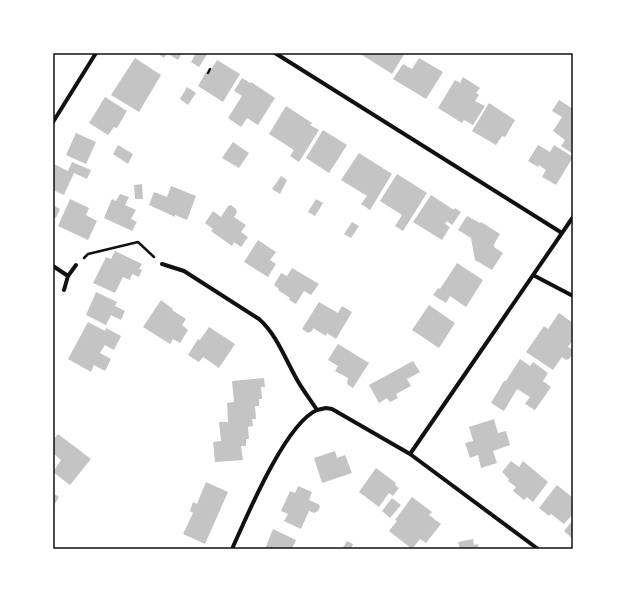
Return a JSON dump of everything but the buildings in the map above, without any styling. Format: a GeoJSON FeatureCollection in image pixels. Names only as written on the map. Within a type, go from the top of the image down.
{"type":"FeatureCollection","features":[{"type":"Feature","properties":{"kind":"street"},"geometry":{"type":"LineString","coordinates":[[53,122],[96,53]]}},
{"type":"Feature","properties":{"kind":"street"},"geometry":{"type":"LineString","coordinates":[[275,53],[562,234]]}},
{"type":"Feature","properties":{"kind":"street"},"geometry":{"type":"LineString","coordinates":[[410,454],[573,217]]}},
{"type":"Feature","properties":{"kind":"street"},"geometry":{"type":"LineString","coordinates":[[162,264],[184,271],[265,324],[274,336],[303,390],[317,410]]}},
{"type":"Feature","properties":{"kind":"street"},"geometry":{"type":"LineString","coordinates":[[64,290],[68,276],[76,265]]}},
{"type":"Feature","properties":{"kind":"street"},"geometry":{"type":"LineString","coordinates":[[53,266],[68,276]]}},
{"type":"Feature","properties":{"kind":"street"},"geometry":{"type":"LineString","coordinates":[[533,275],[573,296]]}},
{"type":"Feature","properties":{"kind":"street"},"geometry":{"type":"LineString","coordinates":[[232,549],[266,476],[290,436],[303,419],[317,410],[326,408],[338,412],[410,454],[535,548]]}},
{"type":"Feature","properties":{"kind":"path"},"geometry":{"type":"LineString","coordinates":[[208,72],[210,68]]}},
{"type":"Feature","properties":{"kind":"path"},"geometry":{"type":"LineString","coordinates":[[76,265],[88,254],[138,242],[162,264]]}}]}
